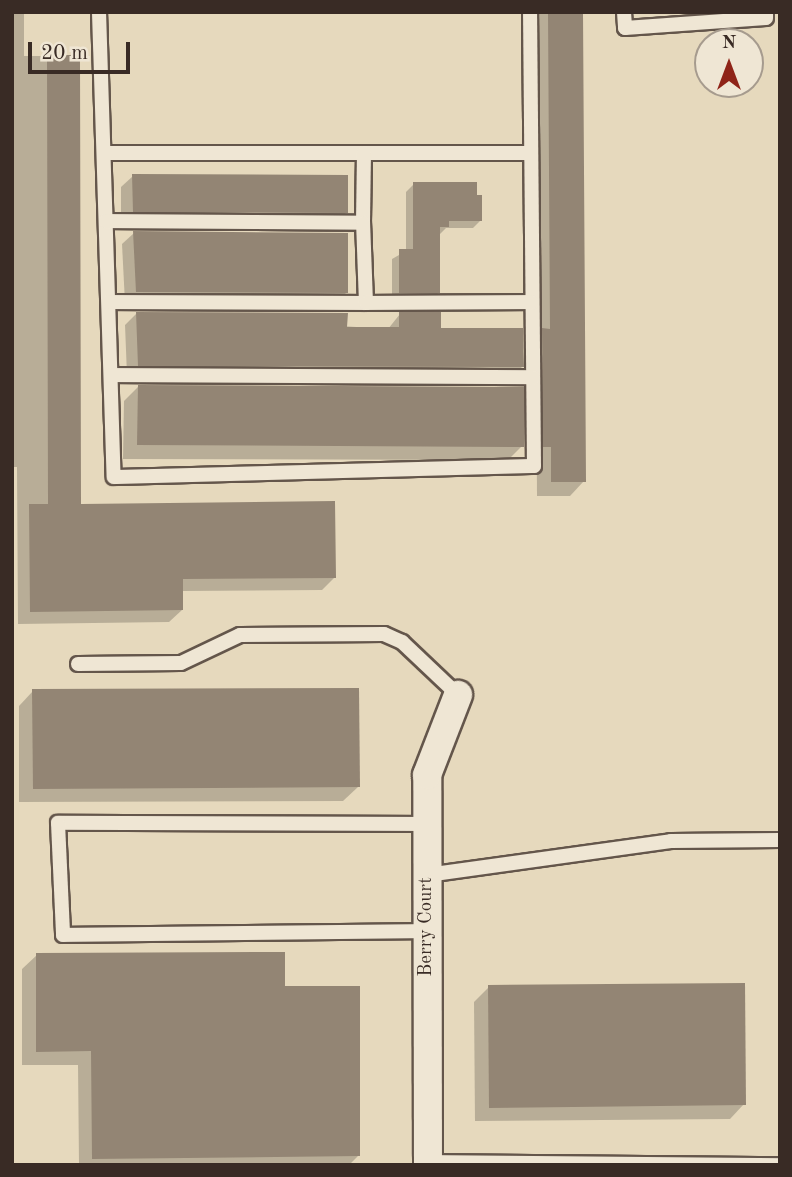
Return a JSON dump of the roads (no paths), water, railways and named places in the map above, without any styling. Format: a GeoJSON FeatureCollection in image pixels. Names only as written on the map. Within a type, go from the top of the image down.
{"type":"FeatureCollection","features":[{"type":"Feature","properties":{"kind":"street","name":"Berry Court"},"geometry":{"type":"LineString","coordinates":[[428,1163],[427,775],[458,695]]}},
{"type":"Feature","properties":{"kind":"lane"},"geometry":{"type":"LineString","coordinates":[[99,12],[114,477],[534,466],[530,12]]}},
{"type":"Feature","properties":{"kind":"lane"},"geometry":{"type":"LineString","coordinates":[[624,12],[625,28],[766,18],[766,12]]}},
{"type":"Feature","properties":{"kind":"lane"},"geometry":{"type":"LineString","coordinates":[[104,153],[531,153]]}},
{"type":"Feature","properties":{"kind":"lane"},"geometry":{"type":"LineString","coordinates":[[364,153],[366,303]]}},
{"type":"Feature","properties":{"kind":"lane"},"geometry":{"type":"LineString","coordinates":[[106,221],[363,223]]}},
{"type":"Feature","properties":{"kind":"lane"},"geometry":{"type":"LineString","coordinates":[[109,302],[532,302]]}},
{"type":"Feature","properties":{"kind":"lane"},"geometry":{"type":"LineString","coordinates":[[111,375],[533,377]]}},
{"type":"Feature","properties":{"kind":"lane"},"geometry":{"type":"LineString","coordinates":[[78,664],[181,663],[240,635],[384,634],[402,642],[458,695]]}},
{"type":"Feature","properties":{"kind":"lane"},"geometry":{"type":"LineString","coordinates":[[427,824],[58,823],[63,935],[427,931]]}},
{"type":"Feature","properties":{"kind":"lane"},"geometry":{"type":"LineString","coordinates":[[427,876],[671,841],[780,840]]}},
{"type":"Feature","properties":{"kind":"lane"},"geometry":{"type":"LineString","coordinates":[[428,1163],[780,1165]]}}]}
